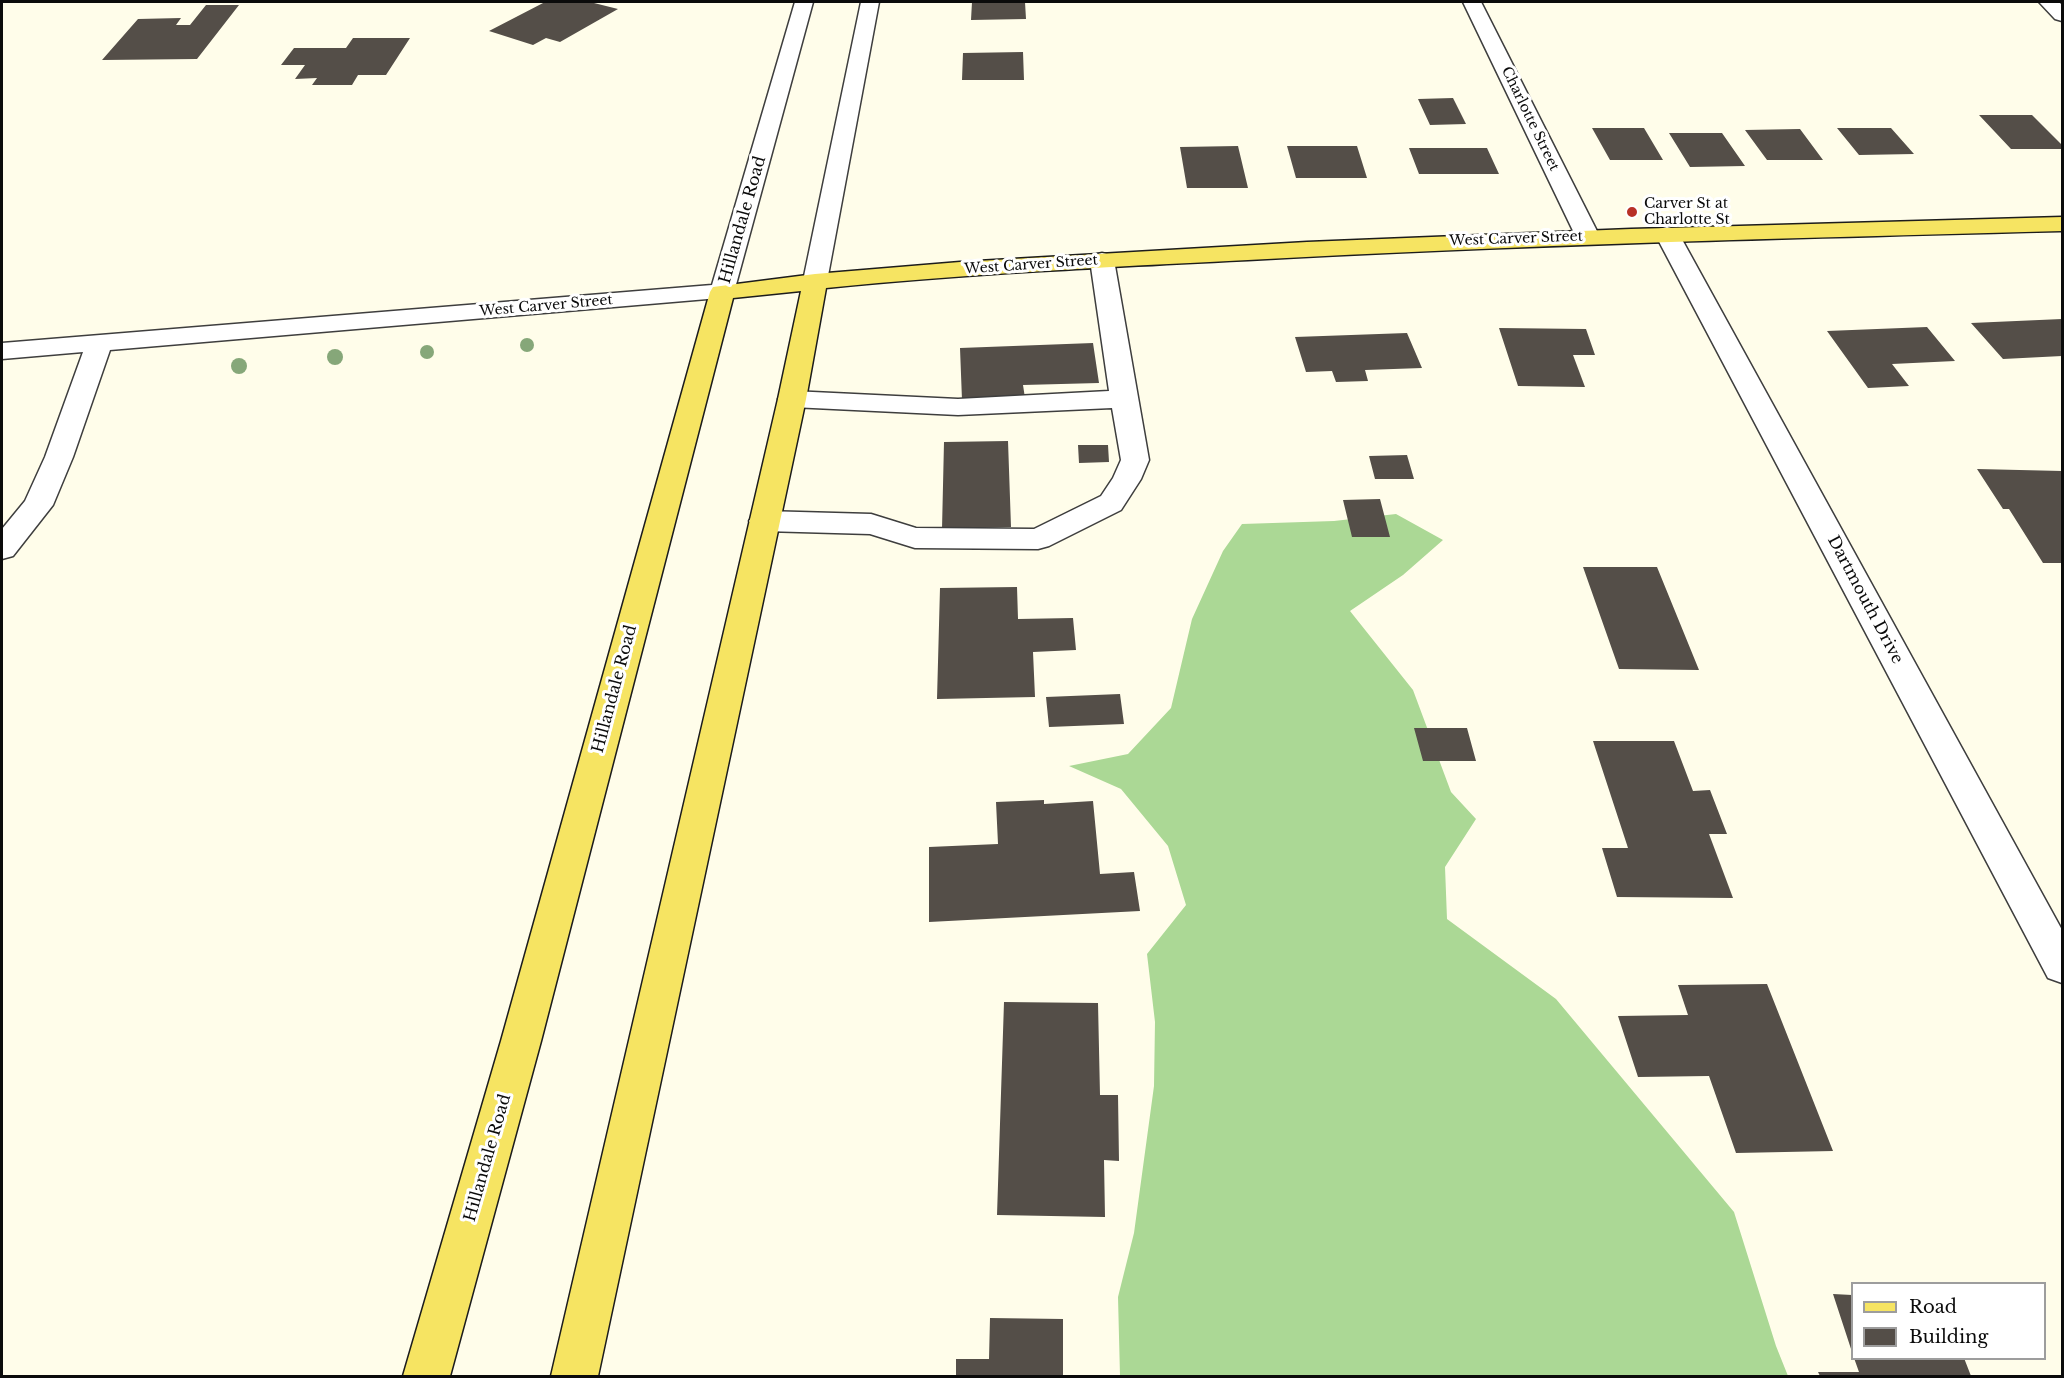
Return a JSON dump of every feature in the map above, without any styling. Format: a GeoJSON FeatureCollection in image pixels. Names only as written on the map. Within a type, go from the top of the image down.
{"type":"FeatureCollection","features":[{"type":"Feature","properties":{"kind":"main road","name":"West Carver Street"},"geometry":{"type":"LineString","coordinates":[[722,292],[815,281],[1102,260],[1667,234],[2062,224]]}},
{"type":"Feature","properties":{"kind":"main road"},"geometry":{"type":"LineString","coordinates":[[574,1377],[792,399],[815,281]]}},
{"type":"Feature","properties":{"kind":"main road","name":"Hillandale Road"},"geometry":{"type":"LineString","coordinates":[[426,1377],[521,1041],[722,292]]}},
{"type":"Feature","properties":{"kind":"street","name":"Hillandale Road"},"geometry":{"type":"LineString","coordinates":[[722,292],[804,2]]}},
{"type":"Feature","properties":{"kind":"street"},"geometry":{"type":"LineString","coordinates":[[815,281],[870,2]]}},
{"type":"Feature","properties":{"kind":"street","name":"Charlotte Street"},"geometry":{"type":"LineString","coordinates":[[1472,2],[1588,237]]}},
{"type":"Feature","properties":{"kind":"street"},"geometry":{"type":"LineString","coordinates":[[2048,2],[2062,15]]}},
{"type":"Feature","properties":{"kind":"street","name":"Dartmouth Drive"},"geometry":{"type":"LineString","coordinates":[[1667,234],[2062,966]]}},
{"type":"Feature","properties":{"kind":"street"},"geometry":{"type":"LineString","coordinates":[[764,521],[871,524],[915,538],[1038,538],[1111,503],[1135,460],[1102,260]]}},
{"type":"Feature","properties":{"kind":"street","name":"West Carver Street"},"geometry":{"type":"LineString","coordinates":[[2,351],[722,292]]}},
{"type":"Feature","properties":{"kind":"street"},"geometry":{"type":"LineString","coordinates":[[2,549],[38,505],[59,456],[99,343]]}},
{"type":"Feature","properties":{"kind":"street"},"geometry":{"type":"LineString","coordinates":[[792,399],[958,407],[1124,399]]}},
{"type":"Feature","properties":{"kind":"green space"},"geometry":{"type":"Polygon","coordinates":[[[1396,514],[1443,540],[1403,575],[1350,611],[1413,690],[1451,792],[1476,819],[1445,867],[1447,919],[1556,999],[1734,1212],[1776,1346],[1788,1376],[1120,1376],[1118,1297],[1134,1233],[1154,1086],[1155,1022],[1147,954],[1186,905],[1168,846],[1121,789],[1069,766],[1128,754],[1171,708],[1192,619],[1223,551],[1242,524],[1334,521],[1396,514]]]}},
{"type":"Feature","properties":{"kind":"building"},"geometry":{"type":"Polygon","coordinates":[[[545,2],[590,2],[618,9],[560,42],[546,38],[533,45],[489,31],[545,2]]]}},
{"type":"Feature","properties":{"kind":"building"},"geometry":{"type":"Polygon","coordinates":[[[972,2],[1025,2],[1026,19],[971,20],[972,2]]]}},
{"type":"Feature","properties":{"kind":"building"},"geometry":{"type":"Polygon","coordinates":[[[206,5],[239,5],[197,59],[102,60],[138,19],[181,18],[176,25],[190,25],[206,5]]]}},
{"type":"Feature","properties":{"kind":"building"},"geometry":{"type":"Polygon","coordinates":[[[353,38],[410,38],[386,75],[358,75],[352,85],[312,85],[317,78],[295,79],[305,65],[281,65],[294,48],[346,48],[353,38]]]}},
{"type":"Feature","properties":{"kind":"building"},"geometry":{"type":"Polygon","coordinates":[[[1023,52],[1024,80],[962,80],[963,53],[1023,52]]]}},
{"type":"Feature","properties":{"kind":"building"},"geometry":{"type":"Polygon","coordinates":[[[1453,98],[1466,124],[1430,125],[1418,99],[1453,98]]]}},
{"type":"Feature","properties":{"kind":"building"},"geometry":{"type":"Polygon","coordinates":[[[1979,115],[2032,115],[2062,145],[2062,149],[2011,149],[1979,115]]]}},
{"type":"Feature","properties":{"kind":"building"},"geometry":{"type":"Polygon","coordinates":[[[1592,128],[1644,128],[1663,160],[1610,160],[1592,128]]]}},
{"type":"Feature","properties":{"kind":"building"},"geometry":{"type":"Polygon","coordinates":[[[1837,128],[1891,128],[1914,154],[1859,155],[1837,128]]]}},
{"type":"Feature","properties":{"kind":"building"},"geometry":{"type":"Polygon","coordinates":[[[1800,129],[1823,160],[1767,160],[1745,130],[1800,129]]]}},
{"type":"Feature","properties":{"kind":"building"},"geometry":{"type":"Polygon","coordinates":[[[1669,133],[1722,133],[1745,166],[1690,167],[1669,133]]]}},
{"type":"Feature","properties":{"kind":"building"},"geometry":{"type":"Polygon","coordinates":[[[1238,146],[1248,188],[1187,188],[1180,147],[1238,146]]]}},
{"type":"Feature","properties":{"kind":"building"},"geometry":{"type":"Polygon","coordinates":[[[1287,146],[1357,146],[1367,178],[1296,178],[1287,146]]]}},
{"type":"Feature","properties":{"kind":"building"},"geometry":{"type":"Polygon","coordinates":[[[1409,148],[1487,148],[1499,174],[1419,174],[1409,148]]]}},
{"type":"Feature","properties":{"kind":"building"},"geometry":{"type":"Polygon","coordinates":[[[2062,319],[2062,356],[2003,359],[1971,323],[2062,319]]]}},
{"type":"Feature","properties":{"kind":"building"},"geometry":{"type":"Polygon","coordinates":[[[1927,327],[1955,361],[1892,364],[1909,386],[1868,388],[1827,331],[1927,327]]]}},
{"type":"Feature","properties":{"kind":"building"},"geometry":{"type":"Polygon","coordinates":[[[1499,328],[1586,329],[1595,355],[1573,355],[1585,387],[1518,386],[1499,328]]]}},
{"type":"Feature","properties":{"kind":"building"},"geometry":{"type":"Polygon","coordinates":[[[1407,333],[1422,368],[1365,370],[1368,381],[1336,382],[1332,371],[1306,372],[1295,337],[1407,333]]]}},
{"type":"Feature","properties":{"kind":"building"},"geometry":{"type":"Polygon","coordinates":[[[1093,343],[1099,383],[1023,385],[1025,398],[962,400],[960,348],[1093,343]]]}},
{"type":"Feature","properties":{"kind":"building"},"geometry":{"type":"Polygon","coordinates":[[[1008,441],[1011,527],[942,529],[944,442],[1008,441]]]}},
{"type":"Feature","properties":{"kind":"building"},"geometry":{"type":"Polygon","coordinates":[[[1078,445],[1108,445],[1109,462],[1079,463],[1078,445]]]}},
{"type":"Feature","properties":{"kind":"building"},"geometry":{"type":"Polygon","coordinates":[[[1407,455],[1414,479],[1375,479],[1369,456],[1407,455]]]}},
{"type":"Feature","properties":{"kind":"building"},"geometry":{"type":"Polygon","coordinates":[[[1977,469],[2062,471],[2062,563],[2043,563],[2009,509],[2003,509],[1977,469]]]}},
{"type":"Feature","properties":{"kind":"building"},"geometry":{"type":"Polygon","coordinates":[[[1380,499],[1390,537],[1352,537],[1343,500],[1380,499]]]}},
{"type":"Feature","properties":{"kind":"building"},"geometry":{"type":"Polygon","coordinates":[[[1583,567],[1657,567],[1699,670],[1619,669],[1583,567]]]}},
{"type":"Feature","properties":{"kind":"building"},"geometry":{"type":"Polygon","coordinates":[[[1017,587],[1018,619],[1073,618],[1076,650],[1033,652],[1035,697],[937,699],[940,588],[1017,587]]]}},
{"type":"Feature","properties":{"kind":"building"},"geometry":{"type":"Polygon","coordinates":[[[1120,694],[1124,724],[1049,727],[1046,697],[1120,694]]]}},
{"type":"Feature","properties":{"kind":"building"},"geometry":{"type":"Polygon","coordinates":[[[1414,728],[1467,728],[1476,761],[1423,761],[1414,728]]]}},
{"type":"Feature","properties":{"kind":"building"},"geometry":{"type":"Polygon","coordinates":[[[1593,741],[1674,741],[1693,791],[1710,790],[1727,834],[1709,834],[1733,898],[1617,897],[1602,848],[1628,848],[1593,741]]]}},
{"type":"Feature","properties":{"kind":"building"},"geometry":{"type":"Polygon","coordinates":[[[1044,800],[1044,804],[1093,801],[1100,874],[1134,872],[1140,911],[929,922],[929,847],[998,844],[996,802],[1044,800]]]}},
{"type":"Feature","properties":{"kind":"building"},"geometry":{"type":"Polygon","coordinates":[[[1767,984],[1833,1151],[1736,1153],[1709,1076],[1638,1077],[1618,1016],[1688,1015],[1678,985],[1767,984]]]}},
{"type":"Feature","properties":{"kind":"building"},"geometry":{"type":"Polygon","coordinates":[[[1004,1002],[1098,1003],[1100,1095],[1118,1095],[1119,1161],[1104,1160],[1105,1217],[997,1215],[1004,1002]]]}},
{"type":"Feature","properties":{"kind":"building"},"geometry":{"type":"Polygon","coordinates":[[[1833,1294],[1851,1295],[1851,1349],[1833,1294]]]}},
{"type":"Feature","properties":{"kind":"building"},"geometry":{"type":"Polygon","coordinates":[[[990,1318],[1063,1319],[1063,1376],[956,1376],[956,1359],[989,1359],[990,1318]]]}},
{"type":"Feature","properties":{"kind":"building"},"geometry":{"type":"Polygon","coordinates":[[[1855,1360],[1965,1360],[1971,1376],[1820,1376],[1818,1372],[1859,1372],[1855,1360]]]}},
{"type":"Feature","properties":{"kind":"place","name":"Carver St at Charlotte St"},"geometry":{"type":"Point","coordinates":[1632,212]}}]}
